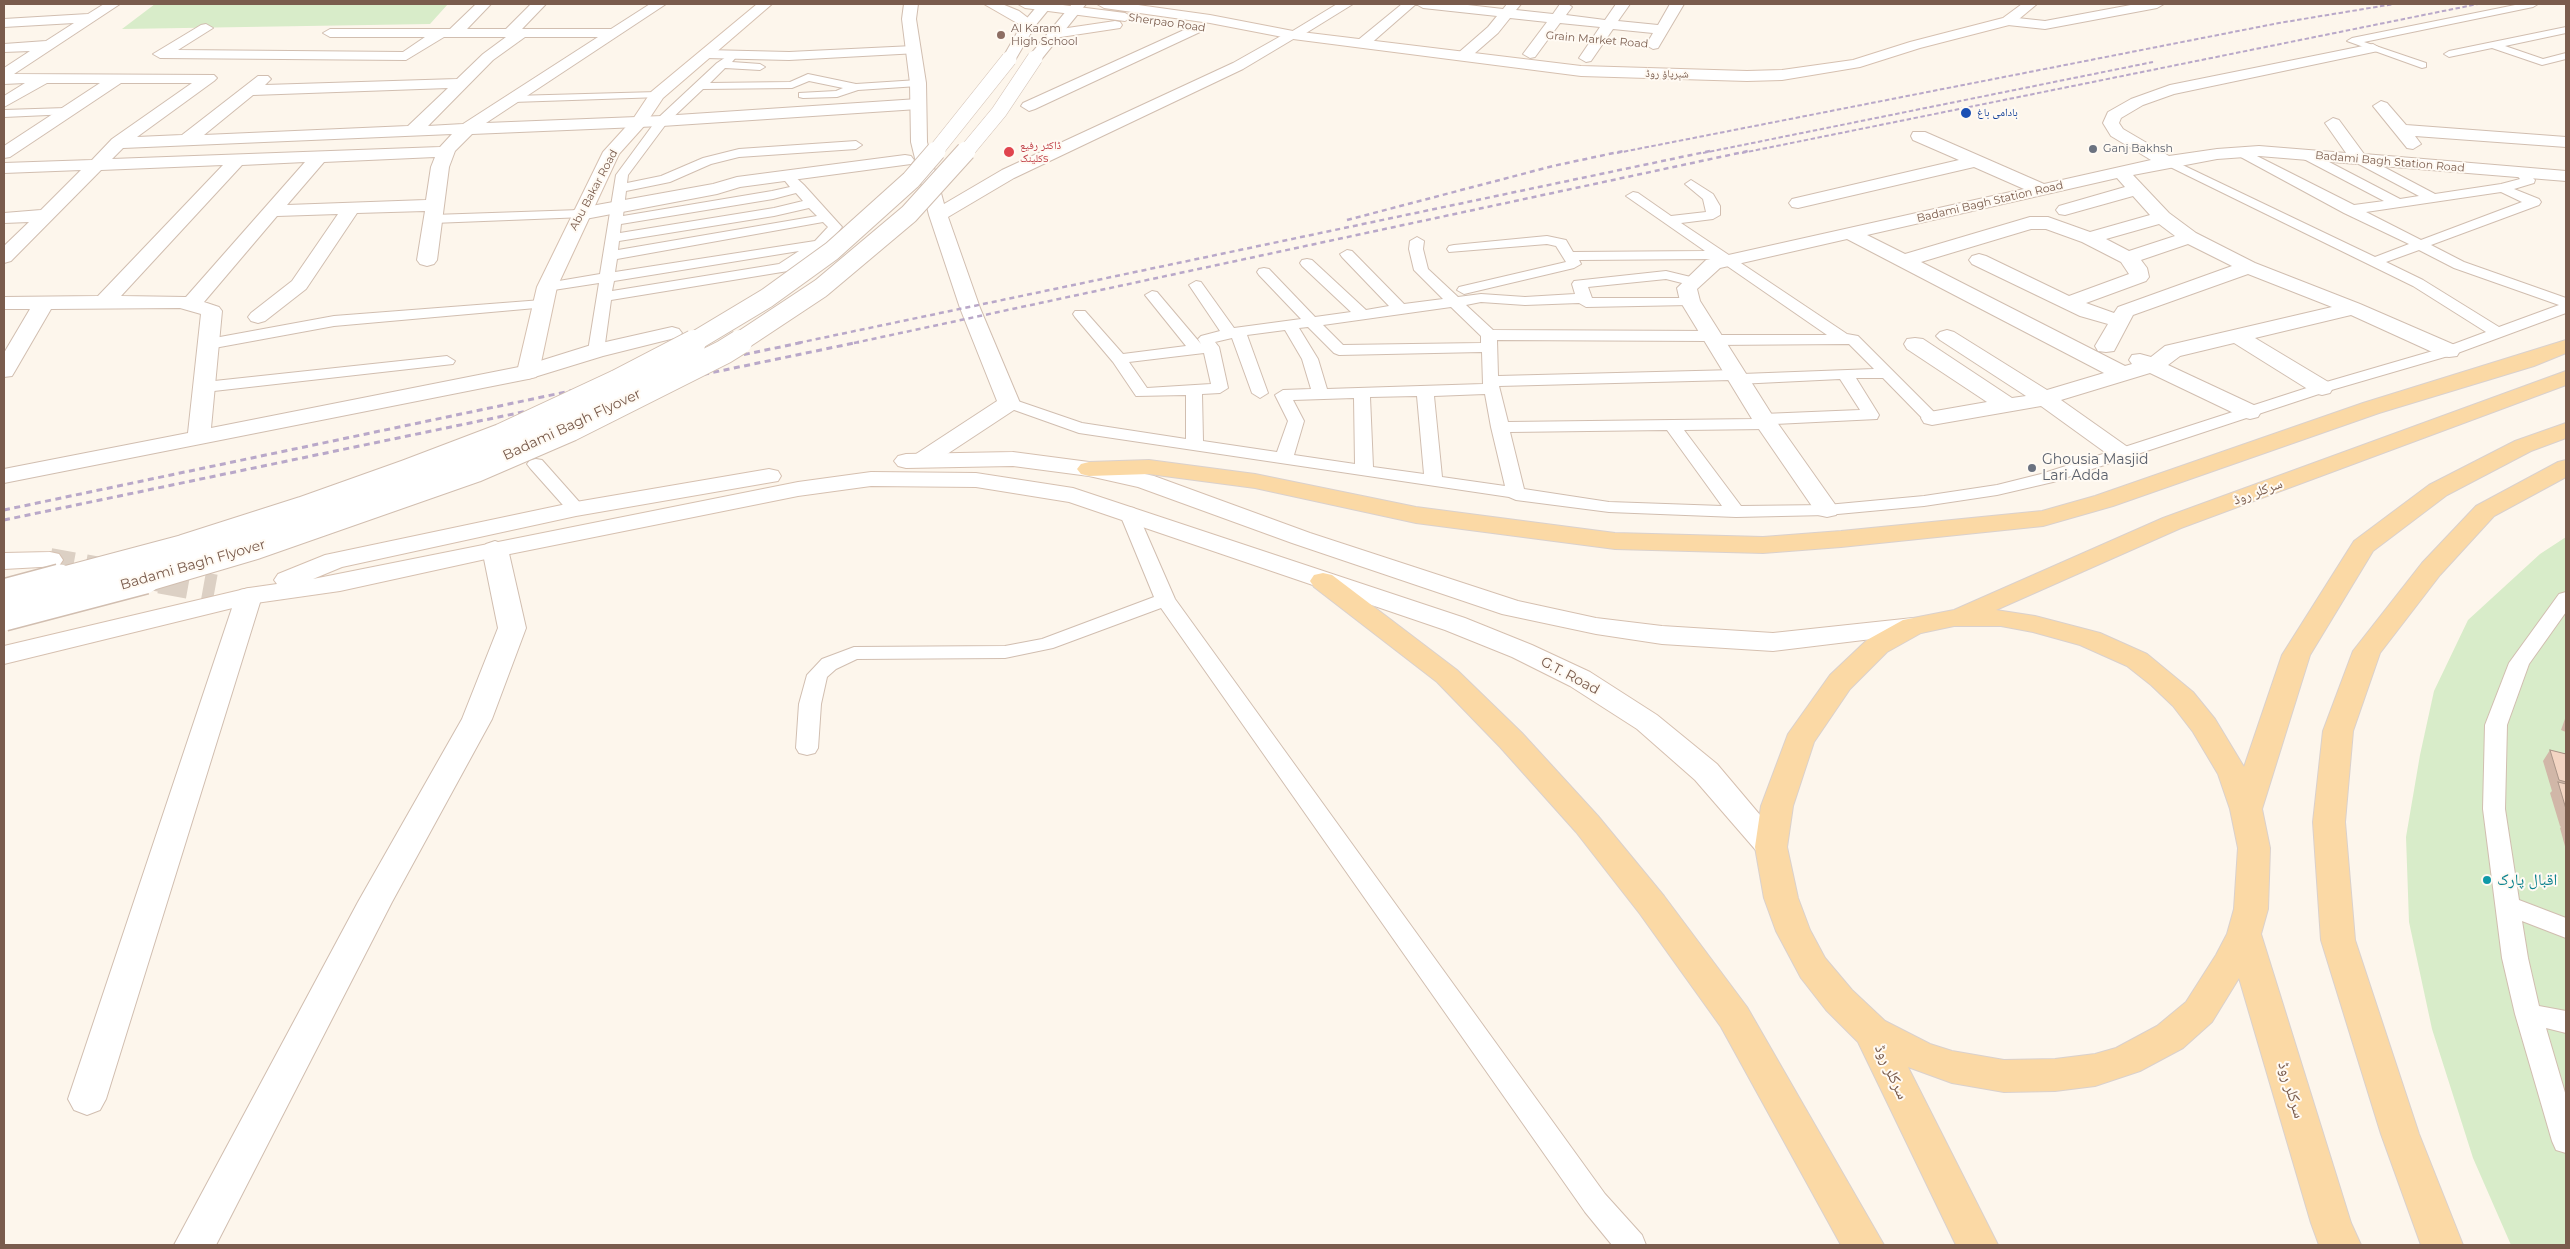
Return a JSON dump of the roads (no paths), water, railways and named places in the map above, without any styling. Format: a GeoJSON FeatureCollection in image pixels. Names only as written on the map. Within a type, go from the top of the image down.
{"type":"FeatureCollection","features":[{"type":"Feature","properties":{"kind":"main road"},"geometry":{"type":"LineString","coordinates":[[1089,469],[1149,467],[1255,481],[1416,515],[1533,532],[1615,541],[1763,545],[1841,540],[2042,518],[2104,501],[2371,408],[2526,361],[2566,346]]}},
{"type":"Feature","properties":{"kind":"main road","name":"سرکلر روڈ"},"geometry":{"type":"LineString","coordinates":[[1954,618],[2172,523],[2566,378]]}},
{"type":"Feature","properties":{"kind":"main road"},"geometry":{"type":"LineString","coordinates":[[2246,809],[2296,655],[2363,546],[2438,490],[2523,446],[2566,430]]}},
{"type":"Feature","properties":{"kind":"main road"},"geometry":{"type":"LineString","coordinates":[[2442,1245],[2400,1134],[2338,940],[2328,822],[2338,732],[2367,651],[2431,569],[2485,511],[2566,467]]}},
{"type":"Feature","properties":{"kind":"main road"},"geometry":{"type":"LineString","coordinates":[[1323,580],[1447,676],[1511,740],[1587,824],[1652,905],[1734,1017],[1863,1245]]}},
{"type":"Feature","properties":{"kind":"main road"},"geometry":{"type":"LineString","coordinates":[[1954,618],[2001,618],[2035,624],[2090,640],[2137,660],[2161,678],[2183,699],[2204,726],[2232,774],[2246,809],[2254,848],[2251,909],[2244,934],[2230,962],[2199,1012],[2170,1037],[2127,1060],[2095,1070],[2055,1075],[2004,1076],[1952,1067],[1917,1055],[1872,1032],[1813,968],[1793,932],[1781,898],[1771,847],[1777,806],[1799,741],[1825,702],[1856,664],[1876,646],[1913,626],[1954,618]]}},
{"type":"Feature","properties":{"kind":"main road","name":"سرکلر روڈ"},"geometry":{"type":"LineString","coordinates":[[2244,934],[2331,1223],[2340,1245]]}},
{"type":"Feature","properties":{"kind":"main road","name":"سرکلر روڈ"},"geometry":{"type":"LineString","coordinates":[[1872,1032],[1977,1245]]}},
{"type":"Feature","properties":{"kind":"street"},"geometry":{"type":"LineString","coordinates":[[4,74],[113,4]]}},
{"type":"Feature","properties":{"kind":"street"},"geometry":{"type":"LineString","coordinates":[[160,54],[406,56],[447,33],[484,4]]}},
{"type":"Feature","properties":{"kind":"street"},"geometry":{"type":"LineString","coordinates":[[413,130],[463,84],[488,57],[516,33],[539,4]]}},
{"type":"Feature","properties":{"kind":"street"},"geometry":{"type":"LineString","coordinates":[[428,260],[440,167],[446,152],[468,128],[659,4]]}},
{"type":"Feature","properties":{"kind":"street","name":"Abu Bakar Road"},"geometry":{"type":"LineString","coordinates":[[528,372],[544,296],[580,214],[612,152],[639,122],[657,95],[765,4]]}},
{"type":"Feature","properties":{"kind":"street"},"geometry":{"type":"LineString","coordinates":[[911,4],[909,19],[918,83],[920,142],[938,215],[970,308],[1009,403],[924,459]]}},
{"type":"Feature","properties":{"kind":"street"},"geometry":{"type":"LineString","coordinates":[[991,4],[1014,14],[1029,24]]}},
{"type":"Feature","properties":{"kind":"street","name":"Sherpao Road"},"geometry":{"type":"LineString","coordinates":[[1025,4],[1076,7],[1195,29],[1260,30]]}},
{"type":"Feature","properties":{"kind":"street","name":"Sherpao Road"},"geometry":{"type":"LineString","coordinates":[[1104,4],[1210,19],[1293,36]]}},
{"type":"Feature","properties":{"kind":"street"},"geometry":{"type":"LineString","coordinates":[[938,215],[1008,174],[1238,66],[1346,4]]}},
{"type":"Feature","properties":{"kind":"street"},"geometry":{"type":"LineString","coordinates":[[1363,43],[1410,4]]}},
{"type":"Feature","properties":{"kind":"street"},"geometry":{"type":"LineString","coordinates":[[1423,4],[1510,9],[1557,18],[1662,30]]}},
{"type":"Feature","properties":{"kind":"street"},"geometry":{"type":"LineString","coordinates":[[1530,54],[1568,4]]}},
{"type":"Feature","properties":{"kind":"street"},"geometry":{"type":"LineString","coordinates":[[1586,58],[1623,4]]}},
{"type":"Feature","properties":{"kind":"street","name":"Grain Market Road"},"geometry":{"type":"LineString","coordinates":[[1634,45],[1653,47],[1677,4]]}},
{"type":"Feature","properties":{"kind":"street","name":"شېرپاؤ روڈ"},"geometry":{"type":"LineString","coordinates":[[1293,36],[1613,73],[1782,75],[1855,64],[1915,45],[2008,21],[2030,4]]}},
{"type":"Feature","properties":{"kind":"street"},"geometry":{"type":"LineString","coordinates":[[2008,21],[2045,25],[2157,4]]}},
{"type":"Feature","properties":{"kind":"street","name":"Badami Bagh Flyover"},"geometry":{"type":"LineString","coordinates":[[4,594],[183,547],[302,509],[406,472],[501,436],[618,382],[701,338],[767,298],[832,251],[911,180],[960,123],[1009,59],[1029,24],[1045,5]]}},
{"type":"Feature","properties":{"kind":"street","name":"Badami Bagh Flyover"},"geometry":{"type":"LineString","coordinates":[[4,616],[115,588],[256,548],[467,473],[571,429],[724,352],[821,288],[909,214],[999,112],[1035,58],[1076,7]]}},
{"type":"Feature","properties":{"kind":"street"},"geometry":{"type":"LineString","coordinates":[[1462,57],[1494,30],[1510,9]]}},
{"type":"Feature","properties":{"kind":"street"},"geometry":{"type":"LineString","coordinates":[[4,23],[90,18]]}},
{"type":"Feature","properties":{"kind":"street"},"geometry":{"type":"LineString","coordinates":[[187,140],[292,55],[354,20]]}},
{"type":"Feature","properties":{"kind":"street"},"geometry":{"type":"LineString","coordinates":[[1054,34],[1130,23],[1159,22]]}},
{"type":"Feature","properties":{"kind":"street"},"geometry":{"type":"LineString","coordinates":[[4,153],[118,78],[206,28]]}},
{"type":"Feature","properties":{"kind":"street"},"geometry":{"type":"LineString","coordinates":[[1029,106],[1195,29]]}},
{"type":"Feature","properties":{"kind":"street"},"geometry":{"type":"LineString","coordinates":[[1494,30],[1510,31]]}},
{"type":"Feature","properties":{"kind":"street"},"geometry":{"type":"LineString","coordinates":[[330,33],[614,33]]}},
{"type":"Feature","properties":{"kind":"street","name":"Grain Market Road"},"geometry":{"type":"LineString","coordinates":[[1527,33],[1562,37]]}},
{"type":"Feature","properties":{"kind":"street","name":"Grain Market Road"},"geometry":{"type":"LineString","coordinates":[[1579,39],[1616,43]]}},
{"type":"Feature","properties":{"kind":"street"},"geometry":{"type":"LineString","coordinates":[[4,48],[49,45]]}},
{"type":"Feature","properties":{"kind":"street"},"geometry":{"type":"LineString","coordinates":[[2166,162],[2117,132],[2110,123],[2114,114],[2137,102],[2170,90],[2373,48]]}},
{"type":"Feature","properties":{"kind":"street"},"geometry":{"type":"LineString","coordinates":[[706,54],[726,60],[914,50]]}},
{"type":"Feature","properties":{"kind":"street"},"geometry":{"type":"LineString","coordinates":[[4,79],[209,78],[118,143],[4,257]]}},
{"type":"Feature","properties":{"kind":"street"},"geometry":{"type":"LineString","coordinates":[[4,102],[43,80]]}},
{"type":"Feature","properties":{"kind":"street"},"geometry":{"type":"LineString","coordinates":[[249,90],[463,84]]}},
{"type":"Feature","properties":{"kind":"street"},"geometry":{"type":"LineString","coordinates":[[118,143],[662,121],[918,104]]}},
{"type":"Feature","properties":{"kind":"street"},"geometry":{"type":"LineString","coordinates":[[2381,106],[2430,165]]}},
{"type":"Feature","properties":{"kind":"street"},"geometry":{"type":"LineString","coordinates":[[2333,123],[2359,159]]}},
{"type":"Feature","properties":{"kind":"street"},"geometry":{"type":"LineString","coordinates":[[2401,130],[2566,142]]}},
{"type":"Feature","properties":{"kind":"street"},"geometry":{"type":"LineString","coordinates":[[1920,136],[2042,190]]}},
{"type":"Feature","properties":{"kind":"street"},"geometry":{"type":"LineString","coordinates":[[2534,140],[2566,170]]}},
{"type":"Feature","properties":{"kind":"street","name":"Badami Bagh Station Road"},"geometry":{"type":"LineString","coordinates":[[1694,282],[1713,264],[1726,258],[1852,235],[2166,162],[2241,152],[2259,151],[2306,154],[2566,176]]}},
{"type":"Feature","properties":{"kind":"street"},"geometry":{"type":"LineString","coordinates":[[4,168],[446,152]]}},
{"type":"Feature","properties":{"kind":"street"},"geometry":{"type":"LineString","coordinates":[[191,304],[319,156]]}},
{"type":"Feature","properties":{"kind":"street"},"geometry":{"type":"LineString","coordinates":[[105,301],[238,160]]}},
{"type":"Feature","properties":{"kind":"street"},"geometry":{"type":"LineString","coordinates":[[580,214],[617,214],[738,182],[793,182],[905,160]]}},
{"type":"Feature","properties":{"kind":"street"},"geometry":{"type":"LineString","coordinates":[[1798,203],[1976,161]]}},
{"type":"Feature","properties":{"kind":"street"},"geometry":{"type":"LineString","coordinates":[[2121,172],[2162,216],[2188,237],[2248,267],[2353,308],[2449,351]]}},
{"type":"Feature","properties":{"kind":"street"},"geometry":{"type":"LineString","coordinates":[[2065,210],[2137,189]]}},
{"type":"Feature","properties":{"kind":"street"},"geometry":{"type":"LineString","coordinates":[[1992,201],[2090,238],[2128,258],[2137,268],[2139,277],[2068,303]]}},
{"type":"Feature","properties":{"kind":"street"},"geometry":{"type":"LineString","coordinates":[[272,211],[350,208],[434,212]]}},
{"type":"Feature","properties":{"kind":"street"},"geometry":{"type":"LineString","coordinates":[[258,317],[299,284],[350,208]]}},
{"type":"Feature","properties":{"kind":"street"},"geometry":{"type":"LineString","coordinates":[[4,218],[46,215]]}},
{"type":"Feature","properties":{"kind":"street"},"geometry":{"type":"LineString","coordinates":[[2090,238],[2162,216]]}},
{"type":"Feature","properties":{"kind":"street"},"geometry":{"type":"LineString","coordinates":[[1913,266],[2030,223],[2048,223]]}},
{"type":"Feature","properties":{"kind":"street"},"geometry":{"type":"LineString","coordinates":[[1852,235],[2125,375]]}},
{"type":"Feature","properties":{"kind":"street"},"geometry":{"type":"LineString","coordinates":[[2128,258],[2188,237]]}},
{"type":"Feature","properties":{"kind":"street"},"geometry":{"type":"LineString","coordinates":[[1913,266],[1980,260],[2014,254]]}},
{"type":"Feature","properties":{"kind":"street"},"geometry":{"type":"LineString","coordinates":[[1980,260],[2087,312],[2120,321]]}},
{"type":"Feature","properties":{"kind":"street"},"geometry":{"type":"LineString","coordinates":[[2106,346],[2125,311],[2248,267]]}},
{"type":"Feature","properties":{"kind":"street"},"geometry":{"type":"LineString","coordinates":[[1694,282],[1687,288],[1690,300],[1711,338],[1765,422],[1827,510]]}},
{"type":"Feature","properties":{"kind":"street"},"geometry":{"type":"LineString","coordinates":[[1988,304],[2039,288]]}},
{"type":"Feature","properties":{"kind":"street"},"geometry":{"type":"LineString","coordinates":[[4,303],[181,302],[212,311],[199,436]]}},
{"type":"Feature","properties":{"kind":"street"},"geometry":{"type":"LineString","coordinates":[[4,370],[44,303]]}},
{"type":"Feature","properties":{"kind":"street"},"geometry":{"type":"LineString","coordinates":[[1932,418],[2008,406],[2044,398],[2153,365],[2173,351],[2239,337],[2353,308]]}},
{"type":"Feature","properties":{"kind":"street"},"geometry":{"type":"LineString","coordinates":[[2034,328],[2077,335],[2106,346],[2153,365],[2250,412]]}},
{"type":"Feature","properties":{"kind":"street"},"geometry":{"type":"LineString","coordinates":[[4,476],[528,372],[596,352],[672,333]]}},
{"type":"Feature","properties":{"kind":"street"},"geometry":{"type":"LineString","coordinates":[[1947,336],[2044,398],[2121,453]]}},
{"type":"Feature","properties":{"kind":"street"},"geometry":{"type":"LineString","coordinates":[[2239,337],[2322,388]]}},
{"type":"Feature","properties":{"kind":"street"},"geometry":{"type":"LineString","coordinates":[[1915,344],[2008,406]]}},
{"type":"Feature","properties":{"kind":"street"},"geometry":{"type":"LineString","coordinates":[[4,655],[249,596],[334,561],[576,510],[804,470],[924,459],[1013,459],[1089,469],[1145,481],[1301,538],[1512,608],[1596,626],[1662,635],[1773,642],[1913,626]]}},
{"type":"Feature","properties":{"kind":"street","name":"G.T. Road"},"geometry":{"type":"LineString","coordinates":[[249,596],[340,583],[495,549],[798,489],[871,479],[942,478],[1004,483],[1073,495],[1128,512],[1455,624],[1522,651],[1580,680],[1647,722],[1706,772],[1771,847]]}},
{"type":"Feature","properties":{"kind":"street"},"geometry":{"type":"LineString","coordinates":[[195,1245],[375,902],[476,719],[512,628],[495,549]]}},
{"type":"Feature","properties":{"kind":"street"},"geometry":{"type":"LineString","coordinates":[[4,561],[50,560]]}},
{"type":"Feature","properties":{"kind":"street"},"geometry":{"type":"LineString","coordinates":[[215,589],[249,596]]}},
{"type":"Feature","properties":{"kind":"street"},"geometry":{"type":"LineString","coordinates":[[87,1099],[249,596]]}},
{"type":"Feature","properties":{"kind":"lane"},"geometry":{"type":"LineString","coordinates":[[2422,65],[2352,40],[2533,4]]}},
{"type":"Feature","properties":{"kind":"lane"},"geometry":{"type":"LineString","coordinates":[[2448,54],[2566,30]]}},
{"type":"Feature","properties":{"kind":"lane"},"geometry":{"type":"LineString","coordinates":[[2493,45],[2542,62],[2566,56]]}},
{"type":"Feature","properties":{"kind":"lane"},"geometry":{"type":"LineString","coordinates":[[596,352],[622,175],[662,121],[726,60],[760,67]]}},
{"type":"Feature","properties":{"kind":"lane"},"geometry":{"type":"LineString","coordinates":[[699,86],[792,85],[808,78],[856,87],[918,83]]}},
{"type":"Feature","properties":{"kind":"lane"},"geometry":{"type":"LineString","coordinates":[[803,95],[838,94],[856,87]]}},
{"type":"Feature","properties":{"kind":"lane"},"geometry":{"type":"LineString","coordinates":[[513,99],[657,95]]}},
{"type":"Feature","properties":{"kind":"lane"},"geometry":{"type":"LineString","coordinates":[[4,114],[66,112]]}},
{"type":"Feature","properties":{"kind":"lane"},"geometry":{"type":"LineString","coordinates":[[620,188],[665,179],[707,161],[738,153],[856,146]]}},
{"type":"Feature","properties":{"kind":"lane"},"geometry":{"type":"LineString","coordinates":[[2241,152],[2349,210],[2458,265],[2566,303]]}},
{"type":"Feature","properties":{"kind":"lane"},"geometry":{"type":"LineString","coordinates":[[2306,154],[2398,203]]}},
{"type":"Feature","properties":{"kind":"lane"},"geometry":{"type":"LineString","coordinates":[[2359,159],[2433,198]]}},
{"type":"Feature","properties":{"kind":"lane"},"geometry":{"type":"LineString","coordinates":[[2166,162],[2418,284],[2497,334]]}},
{"type":"Feature","properties":{"kind":"lane"},"geometry":{"type":"LineString","coordinates":[[2349,210],[2502,188],[2529,180],[2521,172]]}},
{"type":"Feature","properties":{"kind":"lane"},"geometry":{"type":"LineString","coordinates":[[604,297],[783,268],[822,243],[835,227],[793,182]]}},
{"type":"Feature","properties":{"kind":"lane"},"geometry":{"type":"LineString","coordinates":[[1670,220],[1713,215],[1713,206],[1708,197],[1690,184]]}},
{"type":"Feature","properties":{"kind":"lane"},"geometry":{"type":"LineString","coordinates":[[2374,262],[2534,202],[2502,188]]}},
{"type":"Feature","properties":{"kind":"lane"},"geometry":{"type":"LineString","coordinates":[[1633,196],[1844,339]]}},
{"type":"Feature","properties":{"kind":"lane"},"geometry":{"type":"LineString","coordinates":[[613,238],[774,212],[812,203]]}},
{"type":"Feature","properties":{"kind":"lane"},"geometry":{"type":"LineString","coordinates":[[434,212],[580,214]]}},
{"type":"Feature","properties":{"kind":"lane"},"geometry":{"type":"LineString","coordinates":[[610,256],[826,218]]}},
{"type":"Feature","properties":{"kind":"lane"},"geometry":{"type":"LineString","coordinates":[[1204,348],[1206,339],[1234,333],[1401,310],[1452,298],[1574,264],[1561,243],[1547,240],[1454,249]]}},
{"type":"Feature","properties":{"kind":"lane"},"geometry":{"type":"LineString","coordinates":[[1417,242],[1416,249],[1421,270],[1452,298],[1490,341],[1491,385],[1499,427],[1516,495]]}},
{"type":"Feature","properties":{"kind":"lane"},"geometry":{"type":"LineString","coordinates":[[209,344],[334,322],[544,296],[606,278],[822,243]]}},
{"type":"Feature","properties":{"kind":"lane"},"geometry":{"type":"LineString","coordinates":[[1347,254],[1401,310]]}},
{"type":"Feature","properties":{"kind":"lane"},"geometry":{"type":"LineString","coordinates":[[1569,256],[1726,258]]}},
{"type":"Feature","properties":{"kind":"lane"},"geometry":{"type":"LineString","coordinates":[[1307,264],[1363,315]]}},
{"type":"Feature","properties":{"kind":"lane"},"geometry":{"type":"LineString","coordinates":[[1264,272],[1339,350],[1490,341],[1711,338],[1853,339],[1932,418]]}},
{"type":"Feature","properties":{"kind":"lane"},"geometry":{"type":"LineString","coordinates":[[1690,300],[1586,303],[1579,284],[1666,275],[1694,282]]}},
{"type":"Feature","properties":{"kind":"lane"},"geometry":{"type":"LineString","coordinates":[[1196,285],[1234,333],[1260,393]]}},
{"type":"Feature","properties":{"kind":"lane"},"geometry":{"type":"LineString","coordinates":[[1080,314],[1118,359],[1142,393],[1220,388],[1204,348],[1152,294]]}},
{"type":"Feature","properties":{"kind":"lane"},"geometry":{"type":"LineString","coordinates":[[1452,298],[1525,301],[1585,298]]}},
{"type":"Feature","properties":{"kind":"lane"},"geometry":{"type":"LineString","coordinates":[[1009,403],[1079,428],[1194,444],[1516,495],[1608,507],[1736,512],[1827,510],[1924,501],[1997,490],[2047,478],[2322,388],[2449,351],[2566,308]]}},
{"type":"Feature","properties":{"kind":"lane"},"geometry":{"type":"LineString","coordinates":[[1290,325],[1310,358],[1321,394]]}},
{"type":"Feature","properties":{"kind":"lane"},"geometry":{"type":"LineString","coordinates":[[1118,359],[1204,348]]}},
{"type":"Feature","properties":{"kind":"lane"},"geometry":{"type":"LineString","coordinates":[[205,387],[447,361]]}},
{"type":"Feature","properties":{"kind":"lane"},"geometry":{"type":"LineString","coordinates":[[1284,458],[1296,421],[1283,395],[1425,391],[1491,385],[1887,373]]}},
{"type":"Feature","properties":{"kind":"lane"},"geometry":{"type":"LineString","coordinates":[[1499,427],[1672,426],[1765,422],[1871,414],[1845,374]]}},
{"type":"Feature","properties":{"kind":"lane"},"geometry":{"type":"LineString","coordinates":[[1194,390],[1194,444]]}},
{"type":"Feature","properties":{"kind":"lane"},"geometry":{"type":"LineString","coordinates":[[1425,391],[1434,482]]}},
{"type":"Feature","properties":{"kind":"lane"},"geometry":{"type":"LineString","coordinates":[[1362,392],[1364,471]]}},
{"type":"Feature","properties":{"kind":"lane"},"geometry":{"type":"LineString","coordinates":[[1672,426],[1736,512]]}},
{"type":"Feature","properties":{"kind":"lane"},"geometry":{"type":"LineString","coordinates":[[536,464],[576,510]]}},
{"type":"Feature","properties":{"kind":"lane"},"geometry":{"type":"LineString","coordinates":[[1128,512],[1165,600],[1595,1203],[1631,1245]]}},
{"type":"Feature","properties":{"kind":"lane"},"geometry":{"type":"LineString","coordinates":[[2566,598],[2520,663],[2496,725],[2494,809],[2515,958],[2528,1014],[2566,1141]]}},
{"type":"Feature","properties":{"kind":"lane"},"geometry":{"type":"LineString","coordinates":[[807,748],[810,704],[817,675],[829,664],[854,653],[1005,652],[1046,644],[1165,600]]}},
{"type":"Feature","properties":{"kind":"lane"},"geometry":{"type":"LineString","coordinates":[[2508,906],[2566,928]]}},
{"type":"Feature","properties":{"kind":"lane"},"geometry":{"type":"LineString","coordinates":[[2528,1014],[2566,1022]]}},
{"type":"Feature","properties":{"kind":"tunnel"},"geometry":{"type":"LineString","coordinates":[[50,560],[167,581]]}},
{"type":"Feature","properties":{"kind":"tunnel"},"geometry":{"type":"LineString","coordinates":[[160,579],[215,589]]}},
{"type":"Feature","properties":{"kind":"railway"},"geometry":{"type":"LineString","coordinates":[[1617,153],[2279,23],[2394,4]]}},
{"type":"Feature","properties":{"kind":"railway"},"geometry":{"type":"LineString","coordinates":[[1742,153],[2478,4]]}},
{"type":"Feature","properties":{"kind":"railway"},"geometry":{"type":"LineString","coordinates":[[1703,153],[2153,62]]}},
{"type":"Feature","properties":{"kind":"railway"},"geometry":{"type":"LineString","coordinates":[[1347,220],[1553,166],[1623,151]]}},
{"type":"Feature","properties":{"kind":"railway"},"geometry":{"type":"LineString","coordinates":[[798,343],[1710,151]]}},
{"type":"Feature","properties":{"kind":"railway"},"geometry":{"type":"LineString","coordinates":[[854,343],[1748,151]]}},
{"type":"Feature","properties":{"kind":"railway"},"geometry":{"type":"LineString","coordinates":[[4,510],[804,342]]}},
{"type":"Feature","properties":{"kind":"railway"},"geometry":{"type":"LineString","coordinates":[[4,520],[859,342]]}},
{"type":"Feature","properties":{"kind":"place","name":"Al Karam High School"},"geometry":{"type":"Point","coordinates":[1001,35]}},
{"type":"Feature","properties":{"kind":"place","name":"بادامی باغ"},"geometry":{"type":"Point","coordinates":[1966,113]}},
{"type":"Feature","properties":{"kind":"place","name":"Ganj Bakhsh"},"geometry":{"type":"Point","coordinates":[2093,149]}},
{"type":"Feature","properties":{"kind":"place","name":"ڈاکٹر رفیع کلینکs"},"geometry":{"type":"Point","coordinates":[1009,152]}},
{"type":"Feature","properties":{"kind":"place","name":"Ghousia Masjid Lari Adda"},"geometry":{"type":"Point","coordinates":[2032,468]}},
{"type":"Feature","properties":{"kind":"place","name":"اقبال پارک"},"geometry":{"type":"Point","coordinates":[2487,880]}}]}
